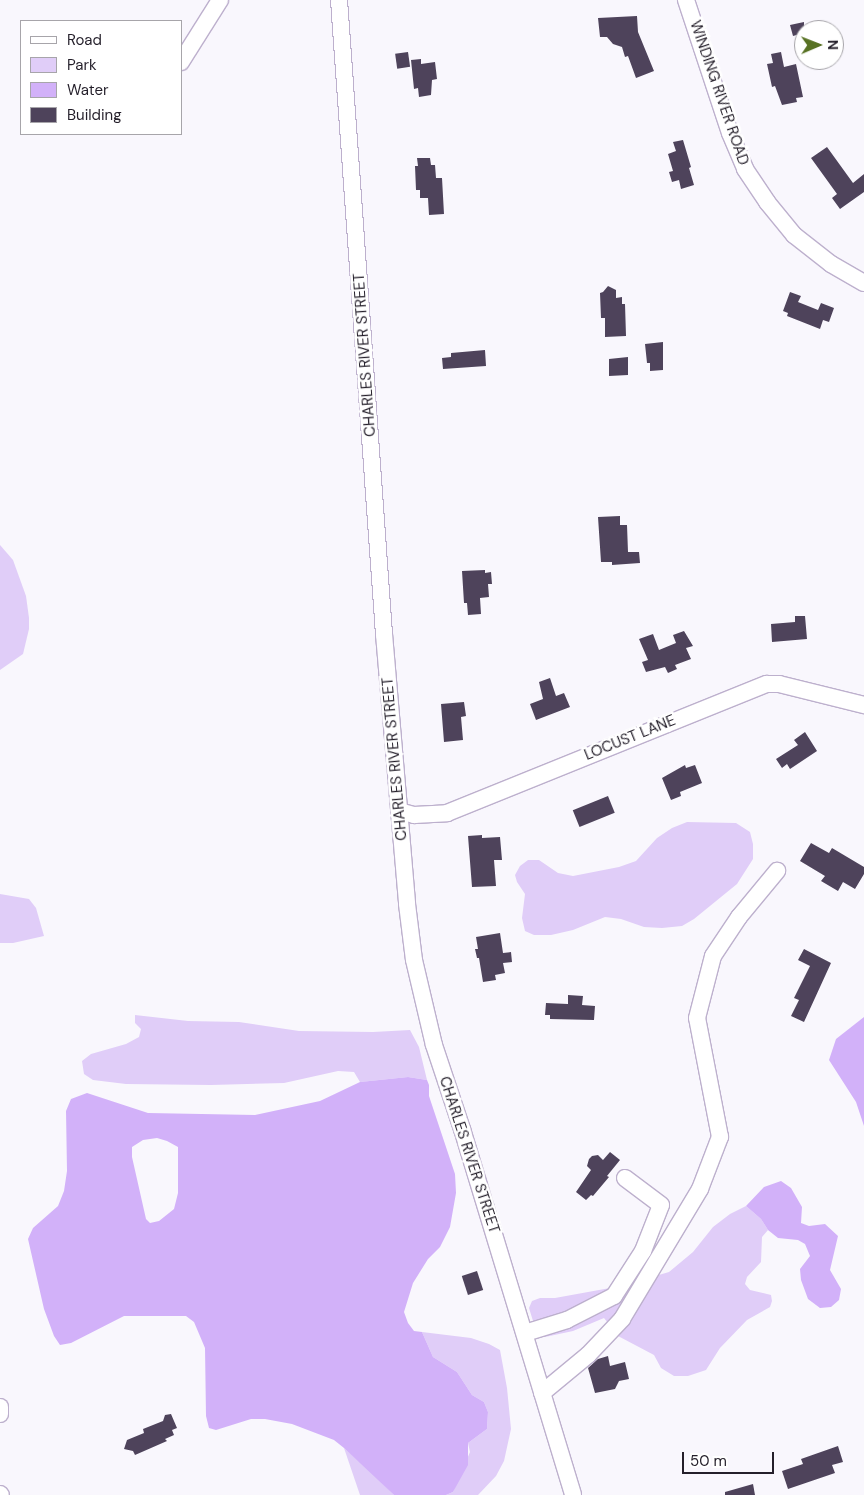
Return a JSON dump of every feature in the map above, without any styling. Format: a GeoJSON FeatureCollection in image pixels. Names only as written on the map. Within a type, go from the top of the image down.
{"type":"FeatureCollection","features":[{"type":"Feature","properties":{"kind":"street"},"geometry":{"type":"LineString","coordinates":[[182,60],[220,0]]}},
{"type":"Feature","properties":{"kind":"street","name":"CHARLES RIVER STREET"},"geometry":{"type":"LineString","coordinates":[[339,0],[384,634],[407,904],[421,994],[434,1045],[462,1129],[573,1495]]}},
{"type":"Feature","properties":{"kind":"street","name":"WINDING RIVER ROAD"},"geometry":{"type":"LineString","coordinates":[[686,0],[730,133],[745,169],[766,202],[794,236],[831,264],[864,283]]}},
{"type":"Feature","properties":{"kind":"street","name":"LOCUST LANE"},"geometry":{"type":"LineString","coordinates":[[399,811],[414,815],[447,813],[767,684],[779,684],[864,705]]}},
{"type":"Feature","properties":{"kind":"street"},"geometry":{"type":"LineString","coordinates":[[542,1393],[588,1355],[622,1319],[700,1189],[720,1137],[697,1018],[713,956],[739,917],[777,871]]}},
{"type":"Feature","properties":{"kind":"street"},"geometry":{"type":"LineString","coordinates":[[524,1333],[567,1320],[614,1296],[634,1266],[643,1251],[661,1205],[626,1178]]}},
{"type":"Feature","properties":{"kind":"street"},"geometry":{"type":"LineString","coordinates":[[0,1407],[0,1414]]}},
{"type":"Feature","properties":{"kind":"green space"},"geometry":{"type":"Polygon","coordinates":[[[0,545],[13,560],[26,596],[29,629],[23,654],[0,670],[0,545]]]}},
{"type":"Feature","properties":{"kind":"green space"},"geometry":{"type":"Polygon","coordinates":[[[687,822],[736,823],[750,832],[753,844],[753,859],[737,884],[694,919],[682,926],[662,928],[644,927],[621,919],[605,917],[573,930],[551,935],[534,935],[525,931],[522,918],[525,894],[515,875],[520,866],[528,860],[539,860],[558,873],[573,876],[619,867],[636,861],[657,838],[672,828],[687,822]]]}},
{"type":"Feature","properties":{"kind":"green space"},"geometry":{"type":"Polygon","coordinates":[[[0,894],[29,899],[36,908],[44,936],[13,943],[0,943],[0,894]]]}},
{"type":"Feature","properties":{"kind":"green space"},"geometry":{"type":"Polygon","coordinates":[[[135,1015],[188,1021],[239,1022],[299,1031],[373,1032],[410,1030],[419,1047],[427,1080],[408,1077],[360,1082],[354,1072],[338,1071],[284,1083],[211,1085],[126,1084],[93,1080],[84,1074],[82,1061],[91,1054],[126,1044],[139,1037],[141,1029],[135,1023],[135,1015]]]}},
{"type":"Feature","properties":{"kind":"green space"},"geometry":{"type":"Polygon","coordinates":[[[746,1206],[761,1219],[768,1230],[762,1237],[761,1262],[747,1277],[745,1284],[750,1290],[771,1295],[772,1301],[770,1307],[747,1320],[720,1348],[706,1370],[688,1376],[674,1376],[661,1368],[654,1355],[618,1336],[604,1318],[573,1331],[545,1337],[537,1334],[529,1308],[532,1301],[540,1298],[555,1298],[621,1286],[669,1272],[693,1252],[713,1227],[730,1214],[746,1206]]]}},
{"type":"Feature","properties":{"kind":"green space"},"geometry":{"type":"Polygon","coordinates":[[[422,1332],[471,1338],[500,1350],[507,1388],[511,1429],[504,1461],[496,1476],[478,1495],[446,1495],[453,1492],[470,1452],[468,1443],[487,1429],[488,1412],[484,1402],[472,1395],[457,1372],[433,1357],[422,1332]]]}},
{"type":"Feature","properties":{"kind":"green space"},"geometry":{"type":"Polygon","coordinates":[[[344,1448],[370,1471],[394,1495],[360,1495],[344,1448]]]}},
{"type":"Feature","properties":{"kind":"water"},"geometry":{"type":"Polygon","coordinates":[[[864,1017],[864,1126],[856,1102],[829,1060],[836,1039],[864,1017]]]}},
{"type":"Feature","properties":{"kind":"water"},"geometry":{"type":"Polygon","coordinates":[[[408,1077],[427,1080],[429,1096],[455,1174],[456,1193],[450,1227],[440,1247],[428,1259],[413,1283],[404,1312],[408,1323],[414,1331],[422,1332],[433,1357],[457,1372],[472,1395],[484,1402],[488,1412],[487,1429],[468,1443],[468,1465],[453,1492],[446,1495],[394,1495],[334,1440],[292,1424],[265,1419],[251,1419],[216,1430],[209,1428],[206,1416],[205,1348],[194,1322],[186,1316],[124,1316],[71,1343],[60,1345],[54,1336],[44,1309],[28,1239],[33,1228],[58,1206],[64,1191],[67,1171],[66,1111],[71,1099],[87,1093],[148,1113],[255,1115],[320,1101],[360,1082],[408,1077]],[[157,1138],[143,1140],[132,1147],[132,1157],[146,1219],[150,1223],[159,1221],[174,1209],[178,1193],[178,1147],[157,1138]]]}},
{"type":"Feature","properties":{"kind":"water"},"geometry":{"type":"Polygon","coordinates":[[[781,1181],[791,1188],[802,1207],[801,1223],[809,1226],[825,1224],[838,1236],[830,1270],[841,1289],[839,1300],[831,1307],[820,1308],[808,1299],[801,1280],[800,1269],[810,1256],[805,1244],[798,1240],[778,1238],[746,1206],[764,1187],[781,1181]]]}},
{"type":"Feature","properties":{"kind":"building"},"geometry":{"type":"Polygon","coordinates":[[[637,16],[638,32],[654,71],[636,78],[628,56],[625,57],[622,47],[613,44],[607,37],[600,37],[598,18],[637,16]]]}},
{"type":"Feature","properties":{"kind":"building"},"geometry":{"type":"Polygon","coordinates":[[[794,24],[794,36],[793,36],[790,25],[794,24]]]}},
{"type":"Feature","properties":{"kind":"building"},"geometry":{"type":"Polygon","coordinates":[[[408,52],[410,67],[397,69],[395,54],[408,52]]]}},
{"type":"Feature","properties":{"kind":"building"},"geometry":{"type":"Polygon","coordinates":[[[781,52],[784,67],[794,64],[794,70],[797,70],[803,97],[796,98],[797,102],[782,105],[775,86],[772,87],[767,64],[773,63],[771,54],[781,52]]]}},
{"type":"Feature","properties":{"kind":"building"},"geometry":{"type":"Polygon","coordinates":[[[421,59],[421,64],[435,62],[437,79],[432,80],[431,95],[419,97],[418,88],[414,89],[411,60],[421,59]]]}},
{"type":"Feature","properties":{"kind":"building"},"geometry":{"type":"Polygon","coordinates":[[[683,140],[694,185],[681,189],[679,180],[672,182],[669,172],[673,171],[668,154],[676,151],[673,142],[683,140]]]}},
{"type":"Feature","properties":{"kind":"building"},"geometry":{"type":"Polygon","coordinates":[[[827,147],[853,183],[864,174],[864,192],[840,209],[832,198],[837,194],[811,158],[827,147]]]}},
{"type":"Feature","properties":{"kind":"building"},"geometry":{"type":"Polygon","coordinates":[[[417,158],[430,158],[431,165],[435,165],[436,178],[442,178],[444,214],[429,215],[428,198],[420,198],[420,190],[416,190],[415,166],[418,166],[417,158]]]}},
{"type":"Feature","properties":{"kind":"building"},"geometry":{"type":"Polygon","coordinates":[[[608,286],[616,290],[616,298],[622,297],[622,304],[625,304],[626,336],[605,337],[605,318],[601,318],[600,293],[608,286]]]}},
{"type":"Feature","properties":{"kind":"building"},"geometry":{"type":"Polygon","coordinates":[[[790,292],[801,296],[798,302],[818,310],[821,303],[834,308],[829,322],[823,320],[820,329],[787,316],[788,313],[783,311],[790,292]]]}},
{"type":"Feature","properties":{"kind":"building"},"geometry":{"type":"Polygon","coordinates":[[[663,342],[663,370],[650,371],[645,344],[663,342]]]}},
{"type":"Feature","properties":{"kind":"building"},"geometry":{"type":"Polygon","coordinates":[[[485,350],[486,366],[443,369],[442,358],[451,357],[451,353],[485,350]]]}},
{"type":"Feature","properties":{"kind":"building"},"geometry":{"type":"Polygon","coordinates":[[[628,357],[628,375],[609,376],[609,359],[628,357]]]}},
{"type":"Feature","properties":{"kind":"building"},"geometry":{"type":"Polygon","coordinates":[[[620,516],[620,525],[627,525],[628,552],[639,552],[640,563],[612,565],[612,562],[601,562],[598,517],[620,516]]]}},
{"type":"Feature","properties":{"kind":"building"},"geometry":{"type":"Polygon","coordinates":[[[485,570],[485,573],[491,572],[492,584],[488,584],[489,597],[480,598],[481,614],[468,615],[467,603],[464,603],[462,571],[485,570]]]}},
{"type":"Feature","properties":{"kind":"building"},"geometry":{"type":"Polygon","coordinates":[[[795,616],[805,616],[807,639],[772,642],[771,624],[795,622],[795,616]]]}},
{"type":"Feature","properties":{"kind":"building"},"geometry":{"type":"Polygon","coordinates":[[[684,631],[693,646],[686,648],[691,659],[675,665],[677,669],[668,673],[665,667],[646,672],[642,662],[648,660],[639,639],[653,634],[659,650],[676,643],[673,635],[684,631]]]}},
{"type":"Feature","properties":{"kind":"building"},"geometry":{"type":"Polygon","coordinates":[[[550,678],[556,696],[564,693],[570,707],[536,720],[530,704],[543,699],[539,682],[550,678]]]}},
{"type":"Feature","properties":{"kind":"building"},"geometry":{"type":"Polygon","coordinates":[[[464,702],[466,716],[461,717],[463,740],[444,742],[441,704],[464,702]]]}},
{"type":"Feature","properties":{"kind":"building"},"geometry":{"type":"Polygon","coordinates":[[[805,732],[817,751],[790,769],[787,764],[782,768],[776,759],[798,745],[794,740],[805,732]]]}},
{"type":"Feature","properties":{"kind":"building"},"geometry":{"type":"Polygon","coordinates":[[[685,765],[686,768],[695,765],[702,783],[680,792],[681,796],[671,800],[662,778],[685,765]]]}},
{"type":"Feature","properties":{"kind":"building"},"geometry":{"type":"Polygon","coordinates":[[[608,796],[615,813],[580,827],[573,810],[608,796]]]}},
{"type":"Feature","properties":{"kind":"building"},"geometry":{"type":"Polygon","coordinates":[[[482,835],[482,838],[500,837],[502,860],[494,860],[496,886],[472,887],[468,836],[482,835]]]}},
{"type":"Feature","properties":{"kind":"building"},"geometry":{"type":"Polygon","coordinates":[[[811,843],[829,853],[832,848],[864,867],[864,874],[855,889],[843,882],[838,891],[821,881],[825,876],[800,861],[811,843]]]}},
{"type":"Feature","properties":{"kind":"building"},"geometry":{"type":"Polygon","coordinates":[[[500,933],[503,953],[511,952],[512,962],[503,963],[505,973],[495,975],[496,980],[483,982],[479,958],[477,958],[475,949],[478,949],[476,937],[500,933]]]}},
{"type":"Feature","properties":{"kind":"building"},"geometry":{"type":"Polygon","coordinates":[[[804,949],[831,963],[804,1022],[791,1016],[799,1000],[794,998],[810,966],[798,960],[804,949]]]}},
{"type":"Feature","properties":{"kind":"building"},"geometry":{"type":"Polygon","coordinates":[[[568,995],[583,996],[582,1005],[595,1006],[594,1020],[550,1019],[550,1015],[545,1015],[546,1003],[568,1004],[568,995]]]}},
{"type":"Feature","properties":{"kind":"building"},"geometry":{"type":"Polygon","coordinates":[[[610,1152],[620,1160],[593,1196],[591,1195],[586,1200],[576,1192],[591,1170],[587,1166],[589,1159],[592,1156],[598,1155],[603,1160],[610,1152]]]}},
{"type":"Feature","properties":{"kind":"building"},"geometry":{"type":"Polygon","coordinates":[[[477,1271],[483,1290],[468,1295],[462,1276],[477,1271]]]}},
{"type":"Feature","properties":{"kind":"building"},"geometry":{"type":"Polygon","coordinates":[[[608,1356],[610,1366],[625,1362],[629,1379],[619,1381],[615,1389],[595,1393],[588,1368],[598,1359],[608,1356]]]}},
{"type":"Feature","properties":{"kind":"building"},"geometry":{"type":"Polygon","coordinates":[[[171,1414],[177,1428],[172,1430],[174,1435],[165,1439],[167,1441],[135,1455],[133,1451],[124,1449],[127,1440],[144,1433],[143,1429],[163,1421],[165,1415],[171,1414]]]}},
{"type":"Feature","properties":{"kind":"building"},"geometry":{"type":"Polygon","coordinates":[[[838,1446],[843,1462],[832,1465],[835,1473],[788,1489],[782,1471],[803,1464],[801,1459],[838,1446]]]}},
{"type":"Feature","properties":{"kind":"building"},"geometry":{"type":"Polygon","coordinates":[[[753,1484],[755,1495],[725,1495],[725,1492],[753,1484]]]}}]}
